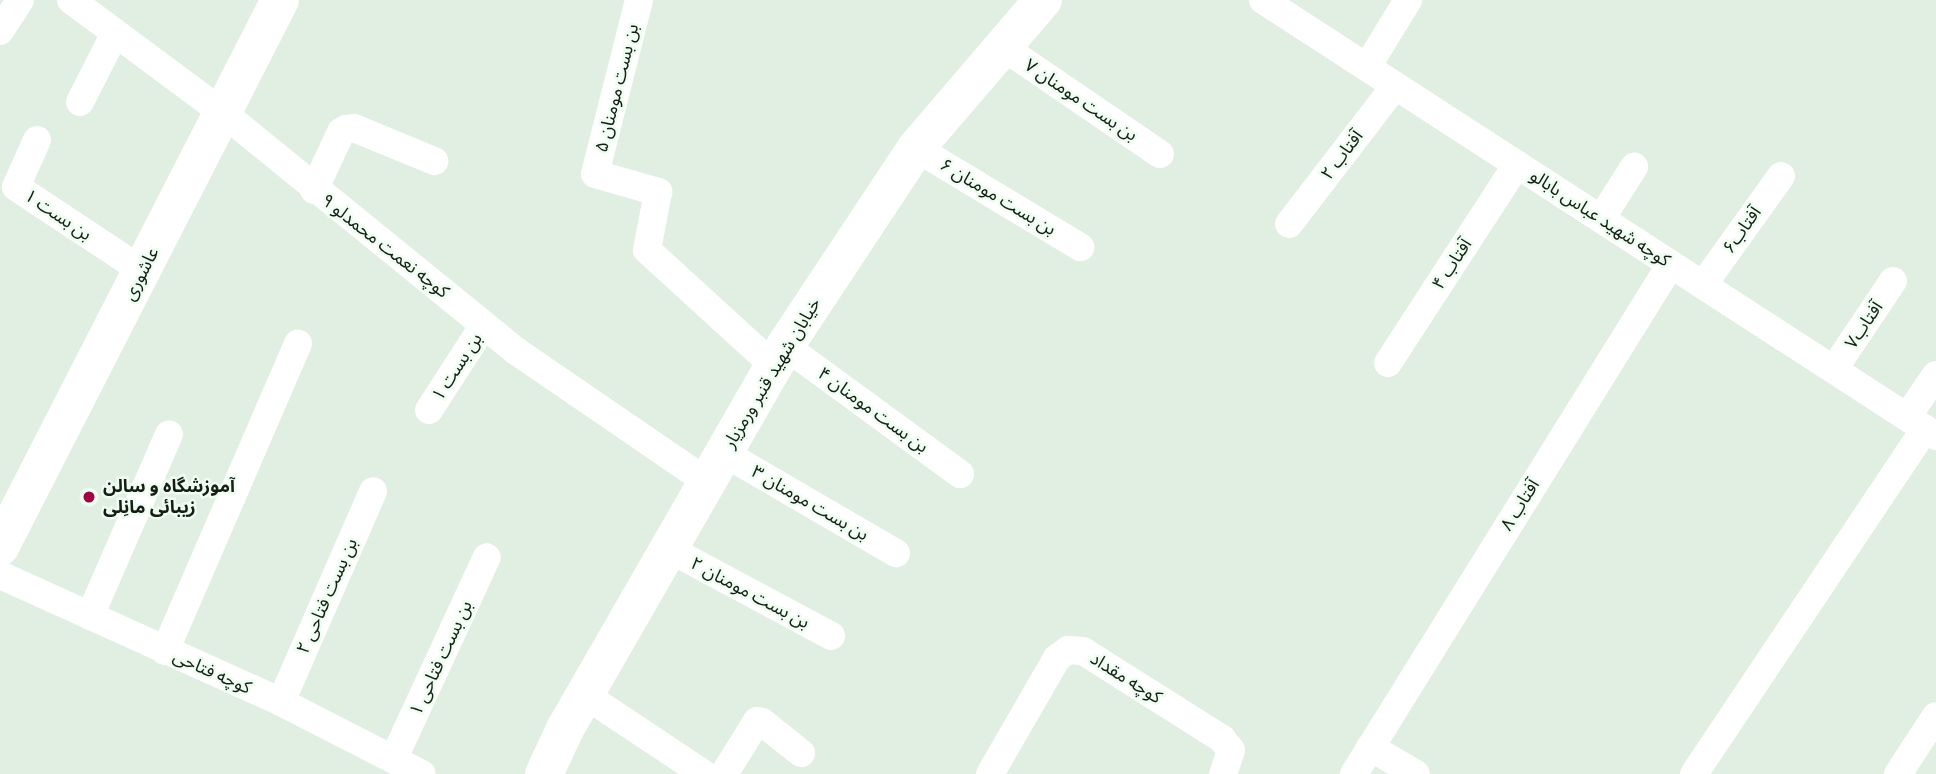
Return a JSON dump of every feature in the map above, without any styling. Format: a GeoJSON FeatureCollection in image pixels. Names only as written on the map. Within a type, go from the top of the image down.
{"type":"FeatureCollection","features":[{"type":"Feature","properties":{"kind":"street"},"geometry":{"type":"LineString","coordinates":[[0,31],[20,0]]}},
{"type":"Feature","properties":{"kind":"street","name":"کوچه نعمت محمدلو ۹"},"geometry":{"type":"LineString","coordinates":[[71,0],[222,112],[314,190],[516,351],[715,468]]}},
{"type":"Feature","properties":{"kind":"street","name":"عاشوری"},"geometry":{"type":"LineString","coordinates":[[0,547],[280,0]]}},
{"type":"Feature","properties":{"kind":"street","name":"۵ بن بست مومنان"},"geometry":{"type":"LineString","coordinates":[[639,0],[595,174],[658,192],[647,250],[780,356]]}},
{"type":"Feature","properties":{"kind":"street","name":"خیابان شهید قنبر ورمزیار"},"geometry":{"type":"LineString","coordinates":[[544,774],[585,695],[780,356],[916,148],[1043,0]]}},
{"type":"Feature","properties":{"kind":"street","name":"کوچه شهید عباس بابالو"},"geometry":{"type":"LineString","coordinates":[[1263,0],[1923,427]]}},
{"type":"Feature","properties":{"kind":"street"},"geometry":{"type":"LineString","coordinates":[[1367,67],[1408,0]]}},
{"type":"Feature","properties":{"kind":"street"},"geometry":{"type":"LineString","coordinates":[[80,102],[115,33]]}},
{"type":"Feature","properties":{"kind":"street","name":"۷ بن بست مومنان"},"geometry":{"type":"LineString","coordinates":[[1003,47],[1160,154]]}},
{"type":"Feature","properties":{"kind":"street","name":"آفتاب ۲"},"geometry":{"type":"LineString","coordinates":[[1289,224],[1395,86]]}},
{"type":"Feature","properties":{"kind":"street"},"geometry":{"type":"LineString","coordinates":[[314,190],[341,132],[346,129],[354,128],[434,160]]}},
{"type":"Feature","properties":{"kind":"street","name":"۱ بن بست"},"geometry":{"type":"LineString","coordinates":[[37,140],[16,187],[142,271]]}},
{"type":"Feature","properties":{"kind":"street","name":"۶ بن بست مومنان"},"geometry":{"type":"LineString","coordinates":[[916,148],[1080,247]]}},
{"type":"Feature","properties":{"kind":"street","name":"آفتاب ۴"},"geometry":{"type":"LineString","coordinates":[[1388,363],[1517,164]]}},
{"type":"Feature","properties":{"kind":"street"},"geometry":{"type":"LineString","coordinates":[[1601,219],[1634,167]]}},
{"type":"Feature","properties":{"kind":"street","name":"آفتاب۶"},"geometry":{"type":"LineString","coordinates":[[1703,285],[1781,176]]}},
{"type":"Feature","properties":{"kind":"street","name":"آفتاب ۸"},"geometry":{"type":"LineString","coordinates":[[1354,774],[1671,264]]}},
{"type":"Feature","properties":{"kind":"street","name":"آفتاب۷"},"geometry":{"type":"LineString","coordinates":[[1834,369],[1894,281]]}},
{"type":"Feature","properties":{"kind":"street","name":"بن بست ۱"},"geometry":{"type":"LineString","coordinates":[[429,410],[484,324]]}},
{"type":"Feature","properties":{"kind":"street"},"geometry":{"type":"LineString","coordinates":[[165,651],[298,344]]}},
{"type":"Feature","properties":{"kind":"street","name":"۴ بن بست مومنان"},"geometry":{"type":"LineString","coordinates":[[780,356],[960,474]]}},
{"type":"Feature","properties":{"kind":"street"},"geometry":{"type":"LineString","coordinates":[[1694,774],[1923,427],[1936,375]]}},
{"type":"Feature","properties":{"kind":"street"},"geometry":{"type":"LineString","coordinates":[[90,616],[169,435]]}},
{"type":"Feature","properties":{"kind":"street","name":"۳ بن بست مومنان"},"geometry":{"type":"LineString","coordinates":[[715,468],[896,554]]}},
{"type":"Feature","properties":{"kind":"street","name":"بن بست فتاحی ۲"},"geometry":{"type":"LineString","coordinates":[[281,702],[373,491]]}},
{"type":"Feature","properties":{"kind":"street","name":"۲ بن بست مومنان"},"geometry":{"type":"LineString","coordinates":[[669,549],[831,636]]}},
{"type":"Feature","properties":{"kind":"street","name":"بن بست فتاحی ۱"},"geometry":{"type":"LineString","coordinates":[[394,758],[487,557]]}},
{"type":"Feature","properties":{"kind":"street","name":"کوچه فتاحی"},"geometry":{"type":"LineString","coordinates":[[0,575],[281,702],[422,774]]}},
{"type":"Feature","properties":{"kind":"street","name":"کوچه مقداد"},"geometry":{"type":"LineString","coordinates":[[990,774],[1057,658],[1068,650],[1083,651],[1222,738],[1227,762]]}},
{"type":"Feature","properties":{"kind":"street"},"geometry":{"type":"LineString","coordinates":[[585,695],[704,774]]}},
{"type":"Feature","properties":{"kind":"street"},"geometry":{"type":"LineString","coordinates":[[1898,774],[1936,716]]}},
{"type":"Feature","properties":{"kind":"street"},"geometry":{"type":"LineString","coordinates":[[724,774],[757,721],[762,722],[801,753]]}},
{"type":"Feature","properties":{"kind":"street"},"geometry":{"type":"LineString","coordinates":[[1370,747],[1416,774]]}},
{"type":"Feature","properties":{"kind":"place","name":"آموزشگاه و سالن زیبائی مانِلی"},"geometry":{"type":"Point","coordinates":[89,497]}}]}
